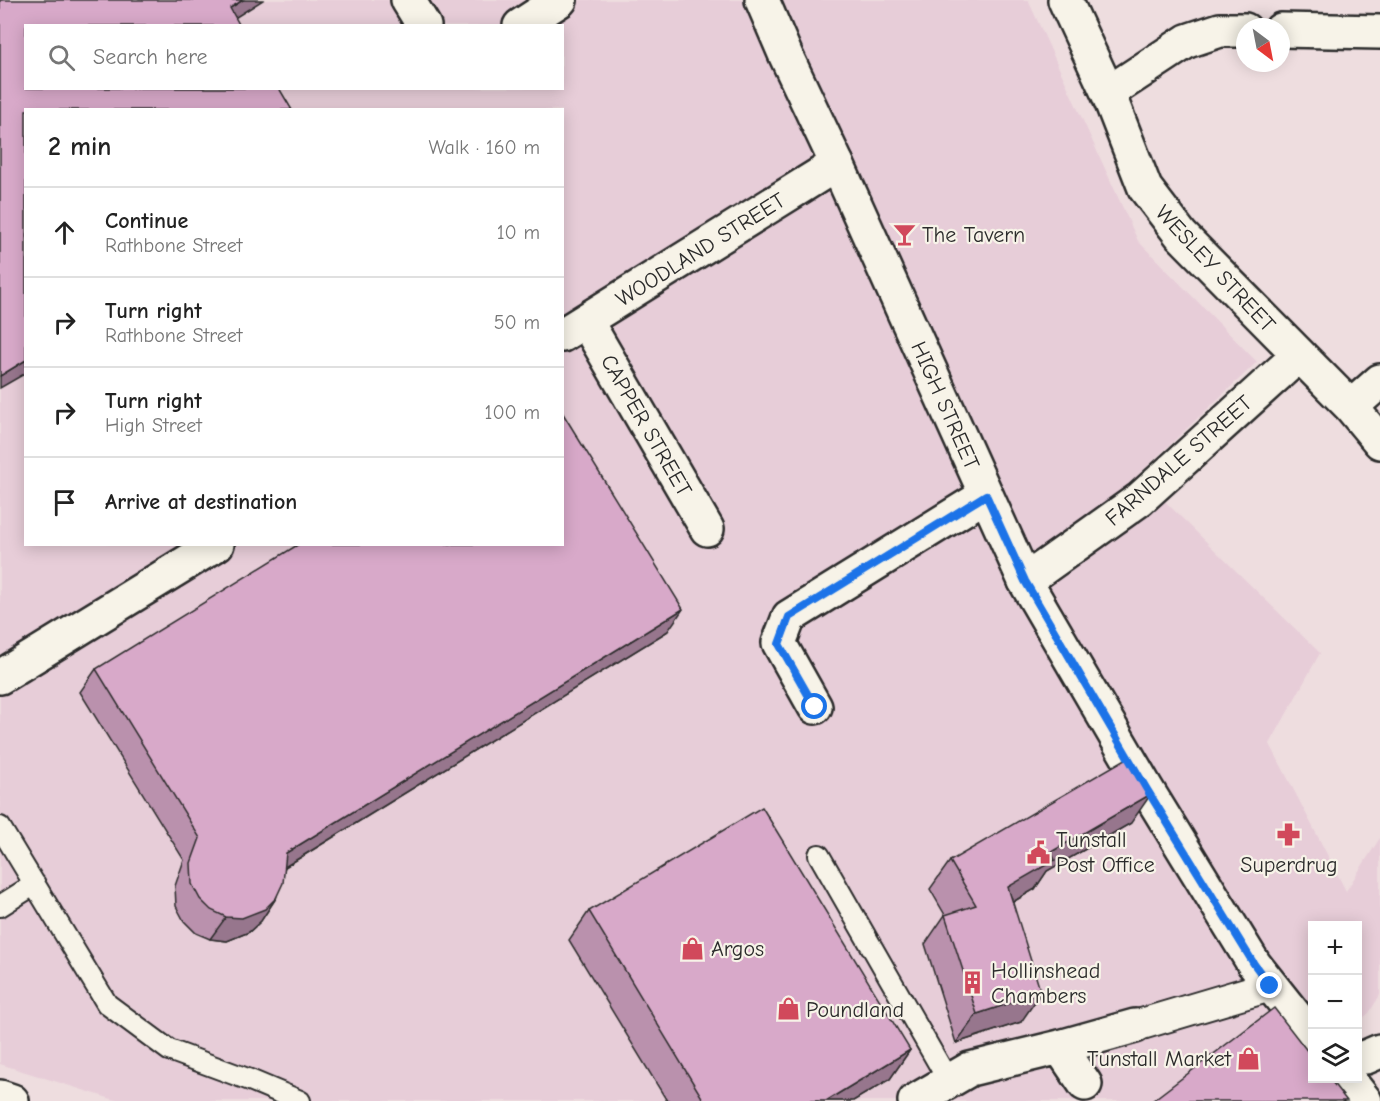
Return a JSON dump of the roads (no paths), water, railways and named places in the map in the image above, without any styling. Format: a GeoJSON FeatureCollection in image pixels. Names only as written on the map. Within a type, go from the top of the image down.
{"type":"FeatureCollection","features":[{"type":"Feature","properties":{"kind":"street"},"geometry":{"type":"LineString","coordinates":[[408,0],[423,24]]}},
{"type":"Feature","properties":{"kind":"street"},"geometry":{"type":"LineString","coordinates":[[523,24],[560,0]]}},
{"type":"Feature","properties":{"kind":"street","name":"HIGH STREET"},"geometry":{"type":"LineString","coordinates":[[762,0],[1025,581],[1146,788],[1254,964],[1308,1032]]}},
{"type":"Feature","properties":{"kind":"street","name":"WESLEY STREET"},"geometry":{"type":"LineString","coordinates":[[1065,0],[1108,93],[1145,188],[1181,235],[1351,406],[1380,442]]}},
{"type":"Feature","properties":{"kind":"street"},"geometry":{"type":"LineString","coordinates":[[1108,93],[1187,41],[1220,30],[1236,30]]}},
{"type":"Feature","properties":{"kind":"street"},"geometry":{"type":"LineString","coordinates":[[1290,30],[1380,32]]}},
{"type":"Feature","properties":{"kind":"street","name":"WOODLAND STREET"},"geometry":{"type":"LineString","coordinates":[[574,328],[837,164]]}},
{"type":"Feature","properties":{"kind":"street","name":"CAPPER STREET"},"geometry":{"type":"LineString","coordinates":[[574,328],[707,529]]}},
{"type":"Feature","properties":{"kind":"street","name":"FARNDALE STREET"},"geometry":{"type":"LineString","coordinates":[[1025,581],[1140,499],[1299,355]]}},
{"type":"Feature","properties":{"kind":"street"},"geometry":{"type":"LineString","coordinates":[[1351,406],[1380,381]]}},
{"type":"Feature","properties":{"kind":"street"},"geometry":{"type":"LineString","coordinates":[[815,707],[779,644],[789,617],[986,495]]}},
{"type":"Feature","properties":{"kind":"street"},"geometry":{"type":"LineString","coordinates":[[0,677],[215,546]]}},
{"type":"Feature","properties":{"kind":"street"},"geometry":{"type":"LineString","coordinates":[[915,1101],[970,1069],[1060,1047],[1270,986]]}},
{"type":"Feature","properties":{"kind":"street"},"geometry":{"type":"LineString","coordinates":[[1060,1047],[1085,1084]]}},
{"type":"Feature","properties":{"kind":"street"},"geometry":{"type":"LineString","coordinates":[[1362,1058],[1380,1051]]}},
{"type":"Feature","properties":{"kind":"street"},"geometry":{"type":"LineString","coordinates":[[1351,1083],[1365,1101]]}},
{"type":"Feature","properties":{"kind":"street"},"geometry":{"type":"LineString","coordinates":[[0,1097],[12,1101]]}},
{"type":"Feature","properties":{"kind":"lane"},"geometry":{"type":"LineString","coordinates":[[0,827],[107,1004],[169,1050],[300,1101]]}},
{"type":"Feature","properties":{"kind":"lane"},"geometry":{"type":"LineString","coordinates":[[819,855],[948,1080]]}},
{"type":"Feature","properties":{"kind":"lane"},"geometry":{"type":"LineString","coordinates":[[0,906],[34,884]]}},
{"type":"Feature","properties":{"kind":"place","name":"The Tavern"},"geometry":{"type":"Point","coordinates":[904,234]}},
{"type":"Feature","properties":{"kind":"place","name":"Superdrug"},"geometry":{"type":"Point","coordinates":[1289,835]}},
{"type":"Feature","properties":{"kind":"place","name":"Tunstall Post Office"},"geometry":{"type":"Point","coordinates":[1038,852]}},
{"type":"Feature","properties":{"kind":"place","name":"Argos"},"geometry":{"type":"Point","coordinates":[693,948]}},
{"type":"Feature","properties":{"kind":"place","name":"Hollinshead Chambers"},"geometry":{"type":"Point","coordinates":[973,983]}},
{"type":"Feature","properties":{"kind":"place","name":"Poundland"},"geometry":{"type":"Point","coordinates":[788,1009]}},
{"type":"Feature","properties":{"kind":"place","name":"Tunstall Market"},"geometry":{"type":"Point","coordinates":[1249,1058]}}]}
